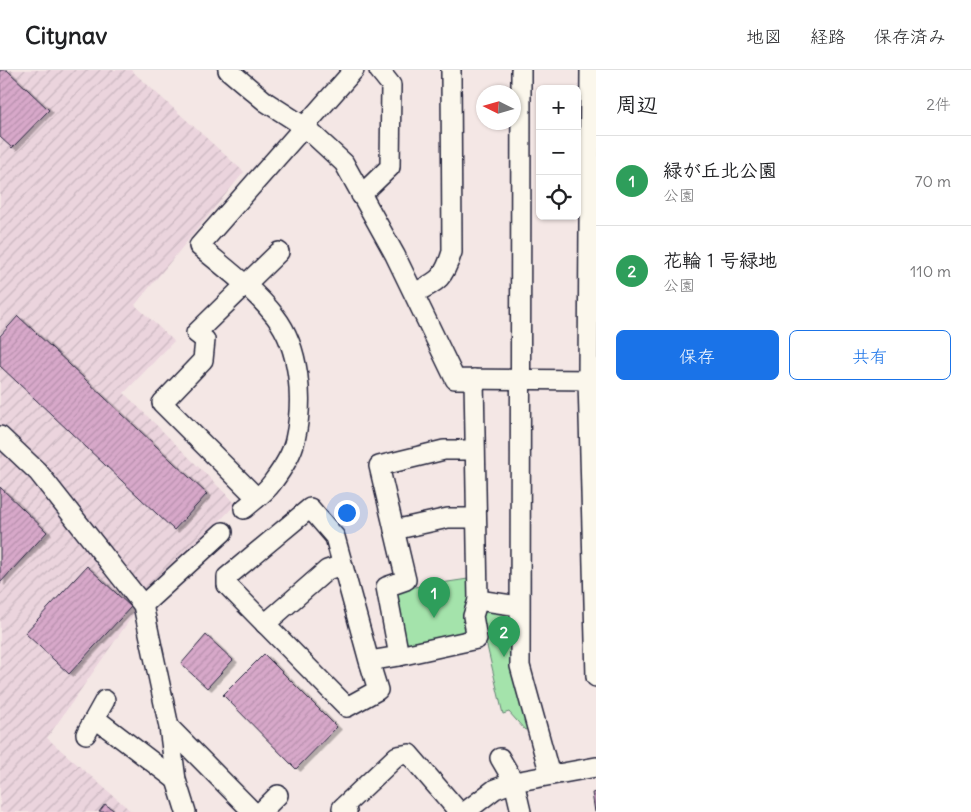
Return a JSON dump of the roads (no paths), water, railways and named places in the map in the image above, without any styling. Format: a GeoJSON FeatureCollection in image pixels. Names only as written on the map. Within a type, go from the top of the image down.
{"type":"FeatureCollection","features":[{"type":"Feature","properties":{"kind":"street"},"geometry":{"type":"LineString","coordinates":[[228,70],[266,102],[305,127],[344,163],[414,293],[455,379],[592,380]]}},
{"type":"Feature","properties":{"kind":"street"},"geometry":{"type":"LineString","coordinates":[[279,252],[245,285],[196,333],[205,340],[203,360],[162,403],[251,503],[271,485],[295,441],[299,394],[294,356],[284,329],[274,315],[245,285],[199,246],[354,70]]}},
{"type":"Feature","properties":{"kind":"street"},"geometry":{"type":"LineString","coordinates":[[362,195],[390,167],[391,85],[379,70]]}},
{"type":"Feature","properties":{"kind":"street"},"geometry":{"type":"LineString","coordinates":[[414,293],[436,282],[446,272],[452,252],[451,70]]}},
{"type":"Feature","properties":{"kind":"street"},"geometry":{"type":"LineString","coordinates":[[521,70],[520,666],[550,775]]}},
{"type":"Feature","properties":{"kind":"street"},"geometry":{"type":"LineString","coordinates":[[590,70],[596,677]]}},
{"type":"Feature","properties":{"kind":"street"},"geometry":{"type":"LineString","coordinates":[[369,661],[478,640],[473,616],[478,600],[474,379]]}},
{"type":"Feature","properties":{"kind":"street"},"geometry":{"type":"LineString","coordinates":[[0,436],[38,472],[143,605],[169,727],[176,780],[186,812]]}},
{"type":"Feature","properties":{"kind":"street"},"geometry":{"type":"LineString","coordinates":[[399,656],[386,587],[406,580],[379,466],[444,450],[475,450]]}},
{"type":"Feature","properties":{"kind":"street"},"geometry":{"type":"LineString","coordinates":[[310,508],[335,537],[378,690],[347,707],[265,624],[227,585],[226,577],[310,508]]}},
{"type":"Feature","properties":{"kind":"street"},"geometry":{"type":"LineString","coordinates":[[394,530],[448,518],[476,518]]}},
{"type":"Feature","properties":{"kind":"street"},"geometry":{"type":"LineString","coordinates":[[143,605],[223,532]]}},
{"type":"Feature","properties":{"kind":"street"},"geometry":{"type":"LineString","coordinates":[[265,624],[327,570],[342,565]]}},
{"type":"Feature","properties":{"kind":"street"},"geometry":{"type":"LineString","coordinates":[[478,600],[519,606]]}},
{"type":"Feature","properties":{"kind":"street"},"geometry":{"type":"LineString","coordinates":[[105,700],[91,726],[176,780]]}},
{"type":"Feature","properties":{"kind":"street"},"geometry":{"type":"LineString","coordinates":[[169,727],[253,812]]}},
{"type":"Feature","properties":{"kind":"street"},"geometry":{"type":"LineString","coordinates":[[347,812],[342,808],[396,756],[408,754],[459,812]]}},
{"type":"Feature","properties":{"kind":"street"},"geometry":{"type":"LineString","coordinates":[[500,758],[514,782],[521,812]]}},
{"type":"Feature","properties":{"kind":"street"},"geometry":{"type":"LineString","coordinates":[[465,812],[496,789],[514,782],[596,767]]}},
{"type":"Feature","properties":{"kind":"street"},"geometry":{"type":"LineString","coordinates":[[261,812],[278,795]]}},
{"type":"Feature","properties":{"kind":"place","name":"緑が丘北公園"},"geometry":{"type":"Point","coordinates":[434,618]}},
{"type":"Feature","properties":{"kind":"place","name":"花輪１号緑地"},"geometry":{"type":"Point","coordinates":[504,657]}}]}
